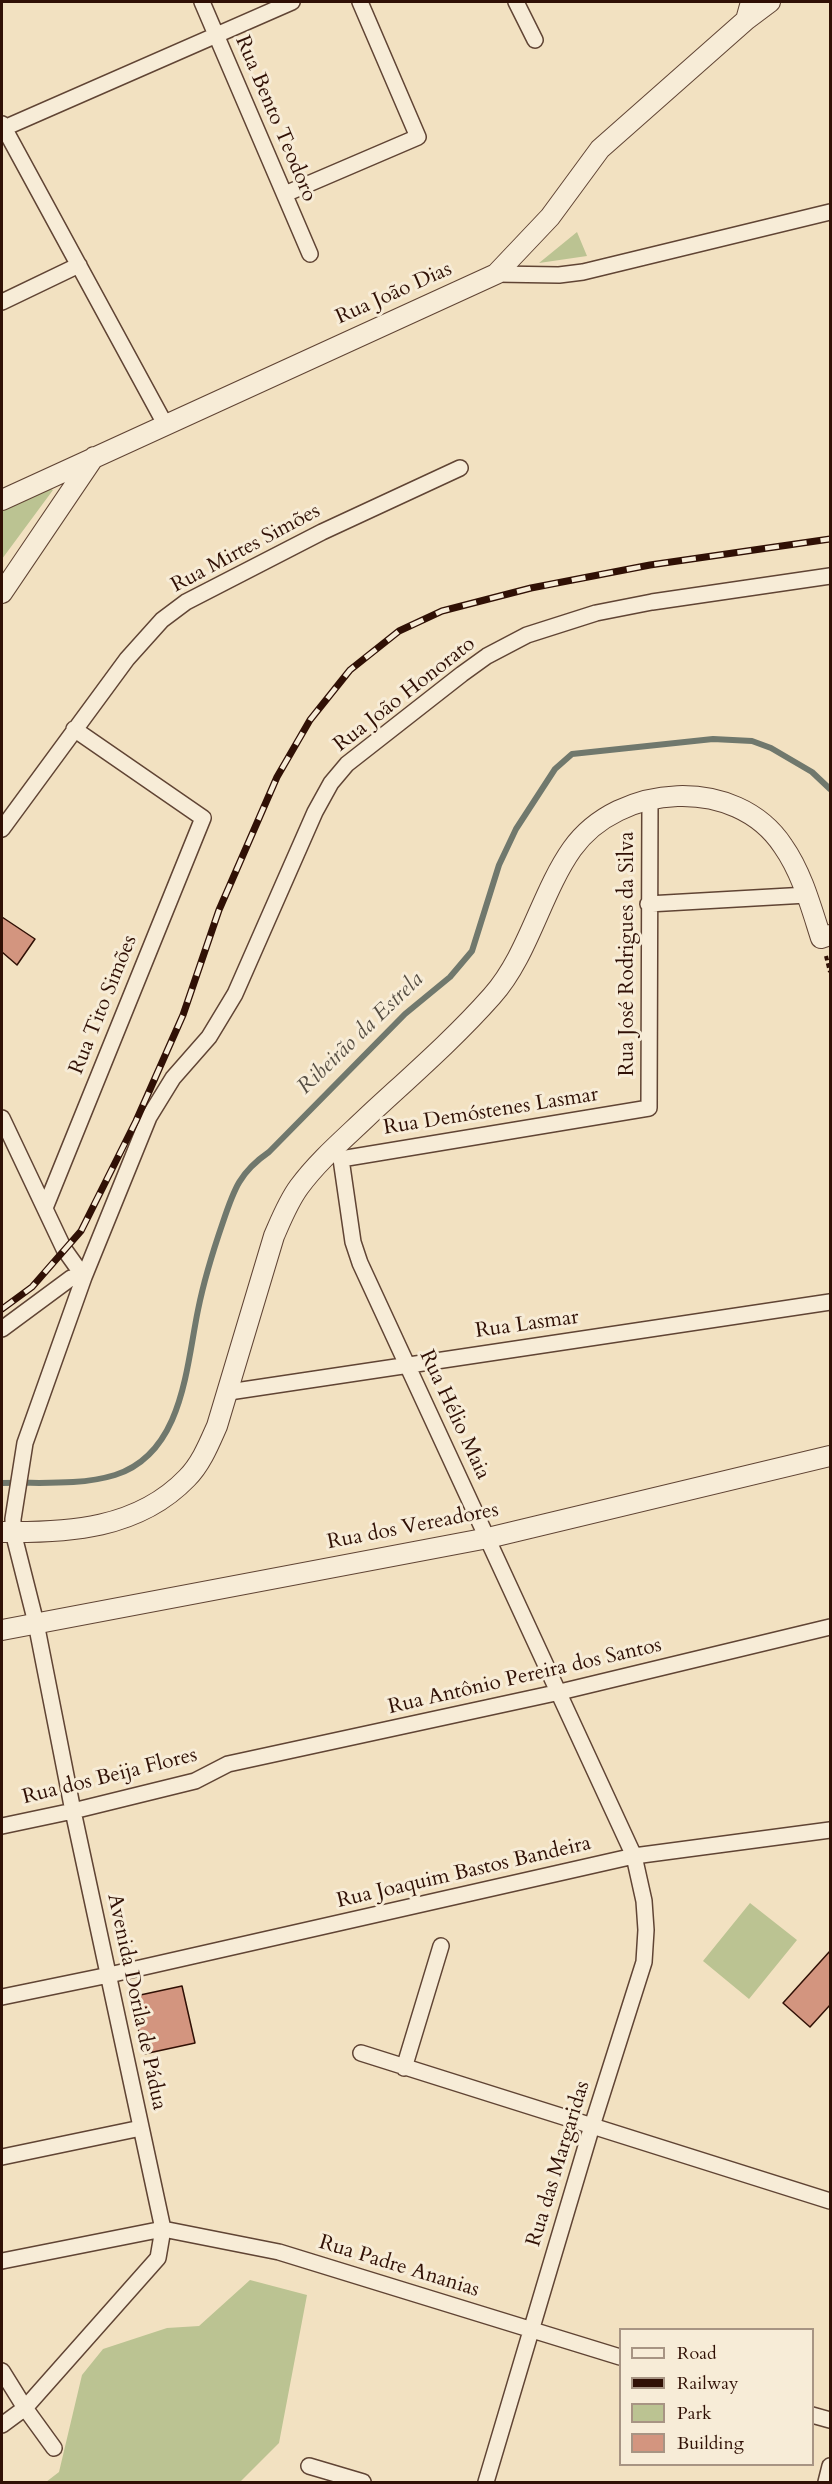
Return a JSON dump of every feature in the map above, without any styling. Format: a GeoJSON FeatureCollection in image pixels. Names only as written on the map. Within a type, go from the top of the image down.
{"type":"FeatureCollection","features":[{"type":"Feature","properties":{"kind":"street","name":"Rua Bento Teodoro"},"geometry":{"type":"LineString","coordinates":[[202,2],[310,254]]}},
{"type":"Feature","properties":{"kind":"street"},"geometry":{"type":"LineString","coordinates":[[165,424],[2,127],[292,2]]}},
{"type":"Feature","properties":{"kind":"street"},"geometry":{"type":"LineString","coordinates":[[285,194],[418,137],[360,2]]}},
{"type":"Feature","properties":{"kind":"street"},"geometry":{"type":"LineString","coordinates":[[516,2],[535,40]]}},
{"type":"Feature","properties":{"kind":"street"},"geometry":{"type":"LineString","coordinates":[[496,274],[545,222],[600,149],[748,11],[770,2]]}},
{"type":"Feature","properties":{"kind":"street","name":"Rua João Dias"},"geometry":{"type":"LineString","coordinates":[[2,500],[496,274],[559,275],[582,272],[831,212]]}},
{"type":"Feature","properties":{"kind":"street"},"geometry":{"type":"LineString","coordinates":[[2,302],[79,265]]}},
{"type":"Feature","properties":{"kind":"street"},"geometry":{"type":"LineString","coordinates":[[2,593],[95,456]]}},
{"type":"Feature","properties":{"kind":"street","name":"Rua Mirtes Simões"},"geometry":{"type":"LineString","coordinates":[[2,829],[74,729],[144,638],[162,620],[186,602],[322,532],[460,468]]}},
{"type":"Feature","properties":{"kind":"street","name":"Rua João Honorato"},"geometry":{"type":"LineString","coordinates":[[9,1527],[25,1443],[84,1277],[149,1117],[173,1078],[208,1037],[228,1007],[315,812],[331,783],[347,764],[487,656],[527,635],[596,612],[831,576]]}},
{"type":"Feature","properties":{"kind":"street","name":"Rua Tito Simões"},"geometry":{"type":"LineString","coordinates":[[45,1208],[203,818],[74,729]]}},
{"type":"Feature","properties":{"kind":"street"},"geometry":{"type":"LineString","coordinates":[[9,1527],[75,1530],[100,1527],[142,1511],[188,1478],[206,1450],[229,1392],[256,1293],[285,1211],[299,1187],[337,1153],[494,994],[517,956],[571,849],[601,819],[620,809],[650,800],[677,797],[706,798],[737,807],[752,815],[769,829],[783,845],[807,895],[821,938],[831,935]]}},
{"type":"Feature","properties":{"kind":"street","name":"Rua José Rodrigues da Silva"},"geometry":{"type":"LineString","coordinates":[[649,1108],[650,800]]}},
{"type":"Feature","properties":{"kind":"street"},"geometry":{"type":"LineString","coordinates":[[648,903],[807,895]]}},
{"type":"Feature","properties":{"kind":"street","name":"Rua Demóstenes Lasmar"},"geometry":{"type":"LineString","coordinates":[[337,1153],[649,1108]]}},
{"type":"Feature","properties":{"kind":"street"},"geometry":{"type":"LineString","coordinates":[[2,1118],[64,1249],[84,1277]]}},
{"type":"Feature","properties":{"kind":"street","name":"Rua Hélio Maia"},"geometry":{"type":"LineString","coordinates":[[337,1153],[356,1252],[634,1856]]}},
{"type":"Feature","properties":{"kind":"street"},"geometry":{"type":"LineString","coordinates":[[2,1329],[71,1278],[84,1277]]}},
{"type":"Feature","properties":{"kind":"street","name":"Rua Lasmar"},"geometry":{"type":"LineString","coordinates":[[229,1392],[831,1302]]}},
{"type":"Feature","properties":{"kind":"street","name":"Rua dos Vereadores"},"geometry":{"type":"LineString","coordinates":[[2,1630],[488,1538],[831,1456]]}},
{"type":"Feature","properties":{"kind":"street","name":"Avenida Dorila de Pádua"},"geometry":{"type":"LineString","coordinates":[[2,2425],[25,2408],[158,2258],[163,2229],[36,1623],[9,1527]]}},
{"type":"Feature","properties":{"kind":"street","name":"Rua Antônio Pereira dos Santos"},"geometry":{"type":"LineString","coordinates":[[228,1764],[560,1692],[831,1627]]}},
{"type":"Feature","properties":{"kind":"street","name":"Rua dos Beija Flores"},"geometry":{"type":"LineString","coordinates":[[2,1826],[195,1781],[228,1764]]}},
{"type":"Feature","properties":{"kind":"street","name":"Rua Joaquim Bastos Bandeira"},"geometry":{"type":"LineString","coordinates":[[2,1997],[109,1975],[634,1856],[831,1830]]}},
{"type":"Feature","properties":{"kind":"street","name":"Rua das Margaridas"},"geometry":{"type":"LineString","coordinates":[[486,2482],[592,2126],[644,1962],[646,1930],[644,1901],[634,1856]]}},
{"type":"Feature","properties":{"kind":"street"},"geometry":{"type":"LineString","coordinates":[[404,2068],[441,1946]]}},
{"type":"Feature","properties":{"kind":"street"},"geometry":{"type":"LineString","coordinates":[[361,2053],[831,2201]]}},
{"type":"Feature","properties":{"kind":"street"},"geometry":{"type":"LineString","coordinates":[[2,2157],[141,2128]]}},
{"type":"Feature","properties":{"kind":"street"},"geometry":{"type":"LineString","coordinates":[[2,2261],[163,2229]]}},
{"type":"Feature","properties":{"kind":"street","name":"Rua Padre Ananias"},"geometry":{"type":"LineString","coordinates":[[163,2229],[279,2252],[619,2356]]}},
{"type":"Feature","properties":{"kind":"street"},"geometry":{"type":"LineString","coordinates":[[2,2371],[54,2448]]}},
{"type":"Feature","properties":{"kind":"street"},"geometry":{"type":"LineString","coordinates":[[814,2415],[831,2420]]}},
{"type":"Feature","properties":{"kind":"street"},"geometry":{"type":"LineString","coordinates":[[309,2466],[363,2482]]}},
{"type":"Feature","properties":{"kind":"street"},"geometry":{"type":"LineString","coordinates":[[826,2482],[831,2466]]}},
{"type":"Feature","properties":{"kind":"green space"},"geometry":{"type":"Polygon","coordinates":[[[577,232],[587,256],[539,263],[577,232]]]}},
{"type":"Feature","properties":{"kind":"green space"},"geometry":{"type":"Polygon","coordinates":[[[43,485],[53,490],[2,559],[2,506],[43,485]]]}},
{"type":"Feature","properties":{"kind":"green space"},"geometry":{"type":"Polygon","coordinates":[[[750,1903],[797,1940],[749,1999],[703,1961],[750,1903]]]}},
{"type":"Feature","properties":{"kind":"green space"},"geometry":{"type":"Polygon","coordinates":[[[250,2280],[307,2295],[279,2443],[240,2482],[46,2482],[59,2472],[82,2375],[103,2349],[167,2328],[199,2326],[250,2280]]]}},
{"type":"Feature","properties":{"kind":"building"},"geometry":{"type":"Polygon","coordinates":[[[2,917],[35,939],[17,965],[2,952],[2,917]]]}},
{"type":"Feature","properties":{"kind":"building"},"geometry":{"type":"Polygon","coordinates":[[[830,1951],[830,2005],[810,2027],[783,2003],[830,1951]]]}},
{"type":"Feature","properties":{"kind":"building"},"geometry":{"type":"Polygon","coordinates":[[[182,1986],[195,2043],[144,2054],[131,1997],[182,1986]]]}},
{"type":"Feature","properties":{"kind":"waterway","name":"Ribeirão da Estrela"},"geometry":{"type":"LineString","coordinates":[[2,1483],[59,1483],[87,1481],[115,1475],[138,1464],[155,1448],[178,1406],[206,1277],[227,1210],[239,1182],[251,1167],[269,1152],[405,1014],[450,977],[472,951],[499,865],[516,829],[555,769],[572,754],[713,739],[752,741],[771,748],[812,772],[830,789]]}},
{"type":"Feature","properties":{"kind":"railway"},"geometry":{"type":"LineString","coordinates":[[2,1309],[32,1287],[81,1231],[136,1121],[183,1015],[219,910],[277,777],[310,720],[350,670],[399,631],[442,611],[531,588],[650,565],[830,539]]}}]}
